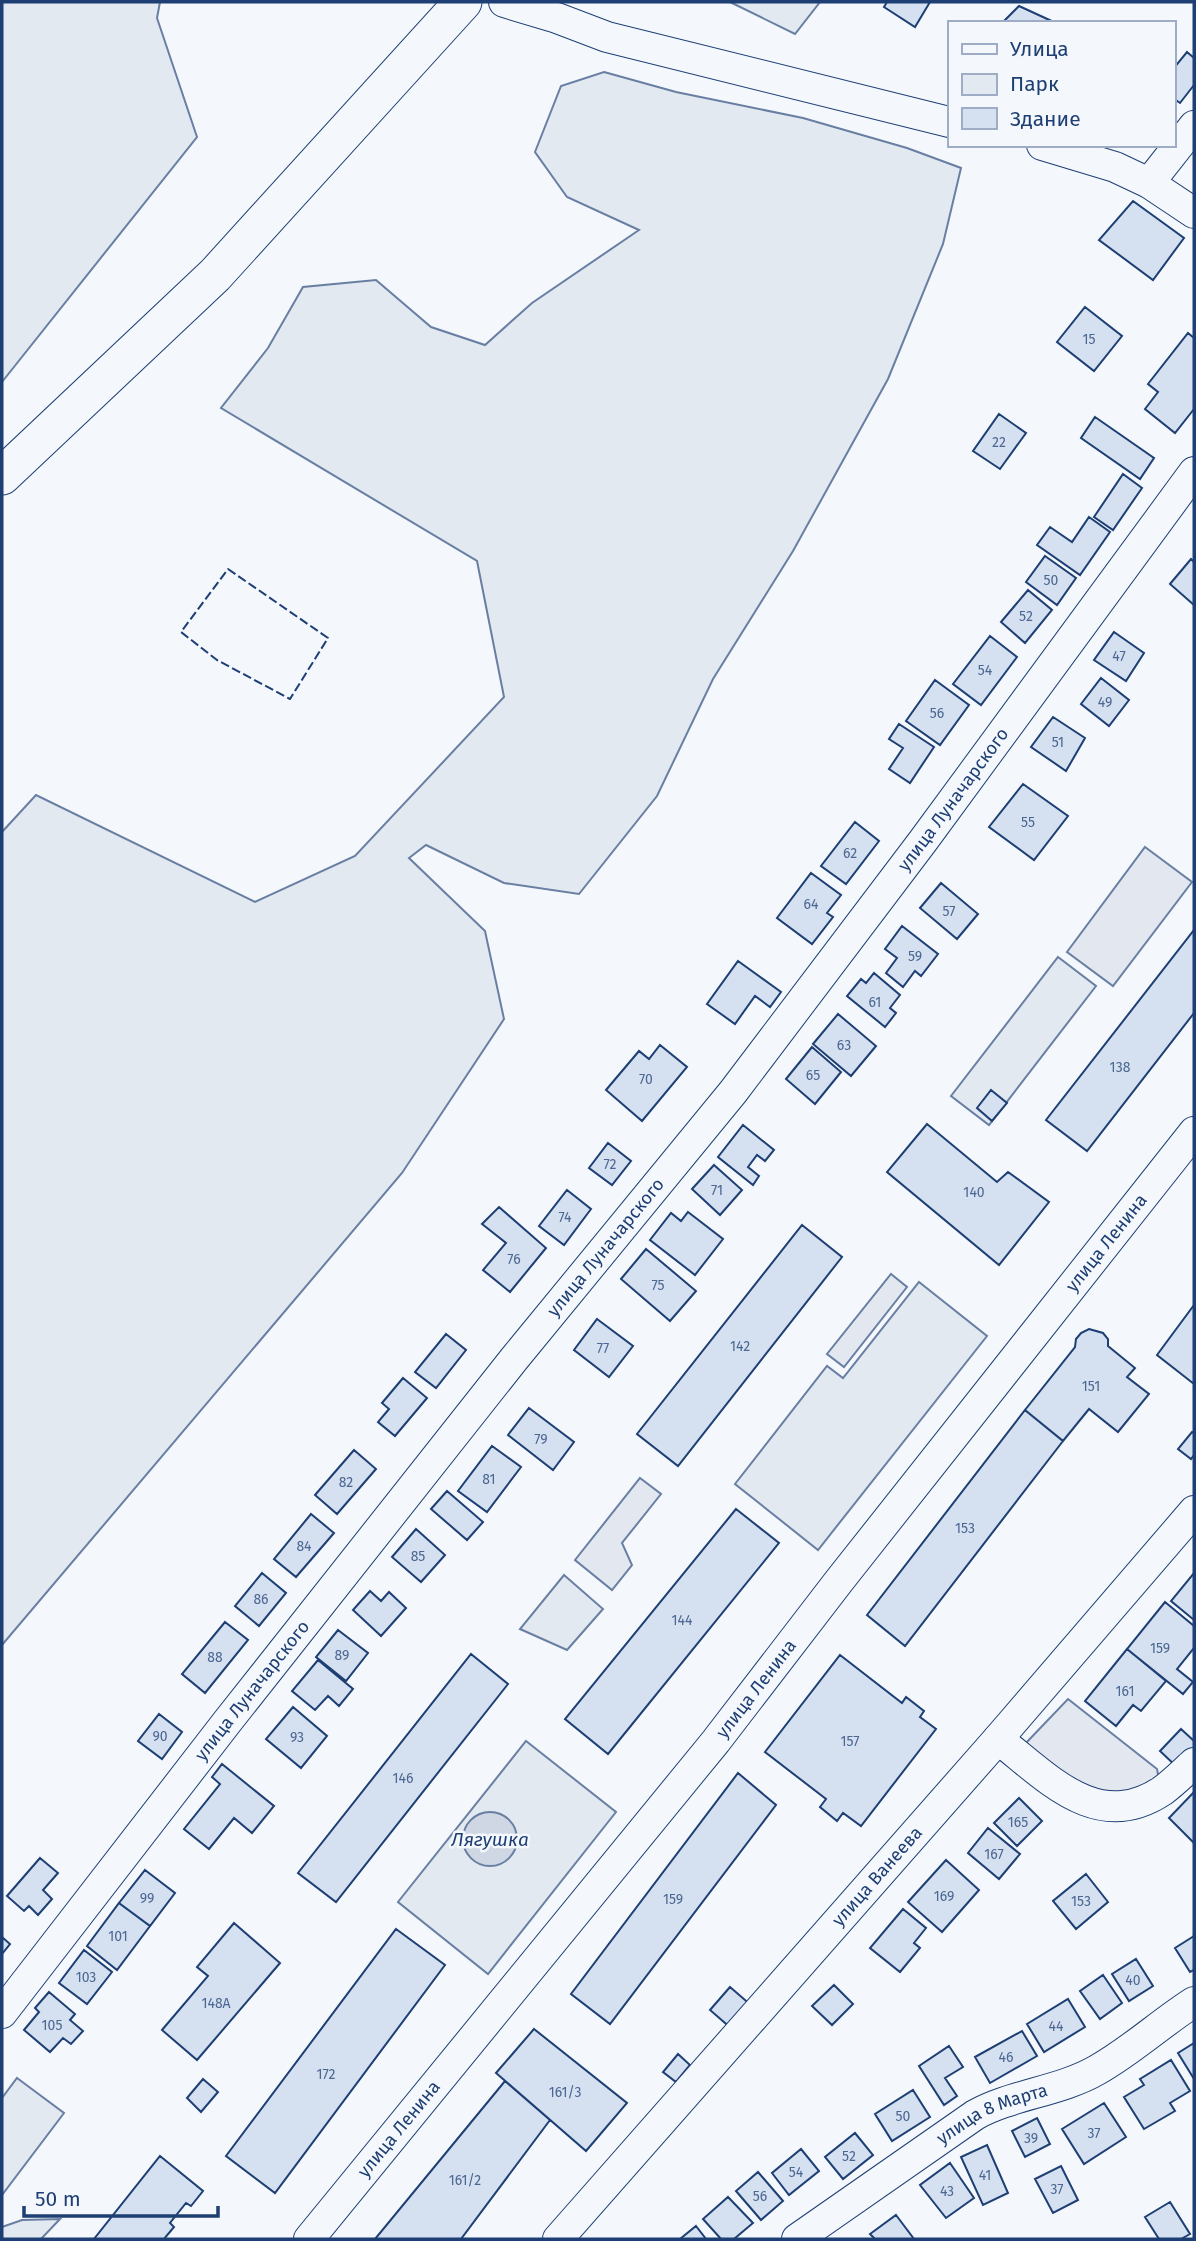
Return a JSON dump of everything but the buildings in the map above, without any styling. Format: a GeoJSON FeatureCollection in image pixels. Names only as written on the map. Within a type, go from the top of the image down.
{"type":"FeatureCollection","features":[{"type":"Feature","properties":{"kind":"main road"},"geometry":{"type":"LineString","coordinates":[[2,476],[215,275],[463,2]]}},
{"type":"Feature","properties":{"kind":"street"},"geometry":{"type":"LineString","coordinates":[[504,2],[607,37],[948,122]]}},
{"type":"Feature","properties":{"kind":"street"},"geometry":{"type":"LineString","coordinates":[[1149,183],[1194,126]]}},
{"type":"Feature","properties":{"kind":"street"},"geometry":{"type":"LineString","coordinates":[[1049,147],[1115,167],[1149,183],[1194,213]]}},
{"type":"Feature","properties":{"kind":"street","name":"улица Луначарского"},"geometry":{"type":"LineString","coordinates":[[2,2013],[227,1722],[514,1359],[733,1092],[923,841],[1194,472]]}},
{"type":"Feature","properties":{"kind":"street","name":"улица Ленина"},"geometry":{"type":"LineString","coordinates":[[309,2239],[716,1741],[1194,1132]]}},
{"type":"Feature","properties":{"kind":"street","name":"улица Ванеева"},"geometry":{"type":"LineString","coordinates":[[558,2239],[998,1739],[1194,1511]]}},
{"type":"Feature","properties":{"kind":"street"},"geometry":{"type":"LineString","coordinates":[[998,1739],[1068,1793],[1088,1804],[1108,1807],[1137,1803],[1161,1791],[1194,1763]]}},
{"type":"Feature","properties":{"kind":"street","name":"улица 8 Марта"},"geometry":{"type":"LineString","coordinates":[[797,2239],[985,2109],[1035,2095],[1096,2071],[1194,2002]]}},
{"type":"Feature","properties":{"kind":"green space"},"geometry":{"type":"Polygon","coordinates":[[[2,2],[160,2],[157,18],[197,137],[2,382],[2,2]]]}},
{"type":"Feature","properties":{"kind":"green space"},"geometry":{"type":"Polygon","coordinates":[[[730,2],[820,2],[795,34],[730,2]]]}},
{"type":"Feature","properties":{"kind":"green space"},"geometry":{"type":"Polygon","coordinates":[[[604,72],[676,92],[803,118],[907,148],[961,168],[943,244],[888,379],[793,551],[713,679],[657,796],[579,894],[504,883],[426,845],[409,858],[485,931],[504,1019],[402,1173],[2,1645],[2,832],[36,795],[255,902],[355,856],[504,697],[477,561],[221,408],[268,348],[303,287],[376,280],[431,327],[485,345],[532,303],[639,230],[567,197],[535,152],[561,86],[604,72]]]}},
{"type":"Feature","properties":{"kind":"green space"},"geometry":{"type":"Polygon","coordinates":[[[1058,957],[1096,986],[989,1125],[951,1096],[1058,957]]]}},
{"type":"Feature","properties":{"kind":"green space"},"geometry":{"type":"Polygon","coordinates":[[[919,1282],[987,1336],[818,1550],[735,1484],[827,1366],[843,1378],[919,1282]]]}},
{"type":"Feature","properties":{"kind":"green space"},"geometry":{"type":"Polygon","coordinates":[[[564,1575],[603,1609],[567,1650],[520,1629],[564,1575]]]}},
{"type":"Feature","properties":{"kind":"green space"},"geometry":{"type":"Polygon","coordinates":[[[526,1741],[616,1812],[488,1974],[398,1902],[526,1741]]]}},
{"type":"Feature","properties":{"kind":"green space"},"geometry":{"type":"Polygon","coordinates":[[[17,2078],[64,2113],[2,2195],[2,2098],[17,2078]]]}},
{"type":"Feature","properties":{"kind":"green space"},"geometry":{"type":"Polygon","coordinates":[[[60,2219],[41,2239],[2,2239],[2,2227],[22,2220],[60,2219]]]}},
{"type":"Feature","properties":{"kind":"shaded area"},"geometry":{"type":"Polygon","coordinates":[[[1145,847],[1192,882],[1113,986],[1067,952],[1145,847]]]}},
{"type":"Feature","properties":{"kind":"shaded area"},"geometry":{"type":"Polygon","coordinates":[[[891,1274],[907,1287],[844,1367],[827,1354],[891,1274]]]}},
{"type":"Feature","properties":{"kind":"shaded area"},"geometry":{"type":"Polygon","coordinates":[[[640,1478],[661,1494],[622,1543],[632,1565],[612,1590],[575,1560],[640,1478]]]}},
{"type":"Feature","properties":{"kind":"shaded area"},"geometry":{"type":"Polygon","coordinates":[[[1068,1699],[1157,1769],[1161,1791],[1097,1805],[1025,1744],[1068,1699]]]}},
{"type":"Feature","properties":{"kind":"water","name":"Лягушка"},"geometry":{"type":"Polygon","coordinates":[[[490,1812],[509,1820],[517,1839],[509,1858],[490,1866],[471,1858],[463,1839],[471,1820],[490,1812]]]}},
{"type":"Feature","properties":{"kind":"fence"},"geometry":{"type":"LineString","coordinates":[[228,569],[328,638],[290,699],[217,660],[181,632],[228,569]]}}]}
